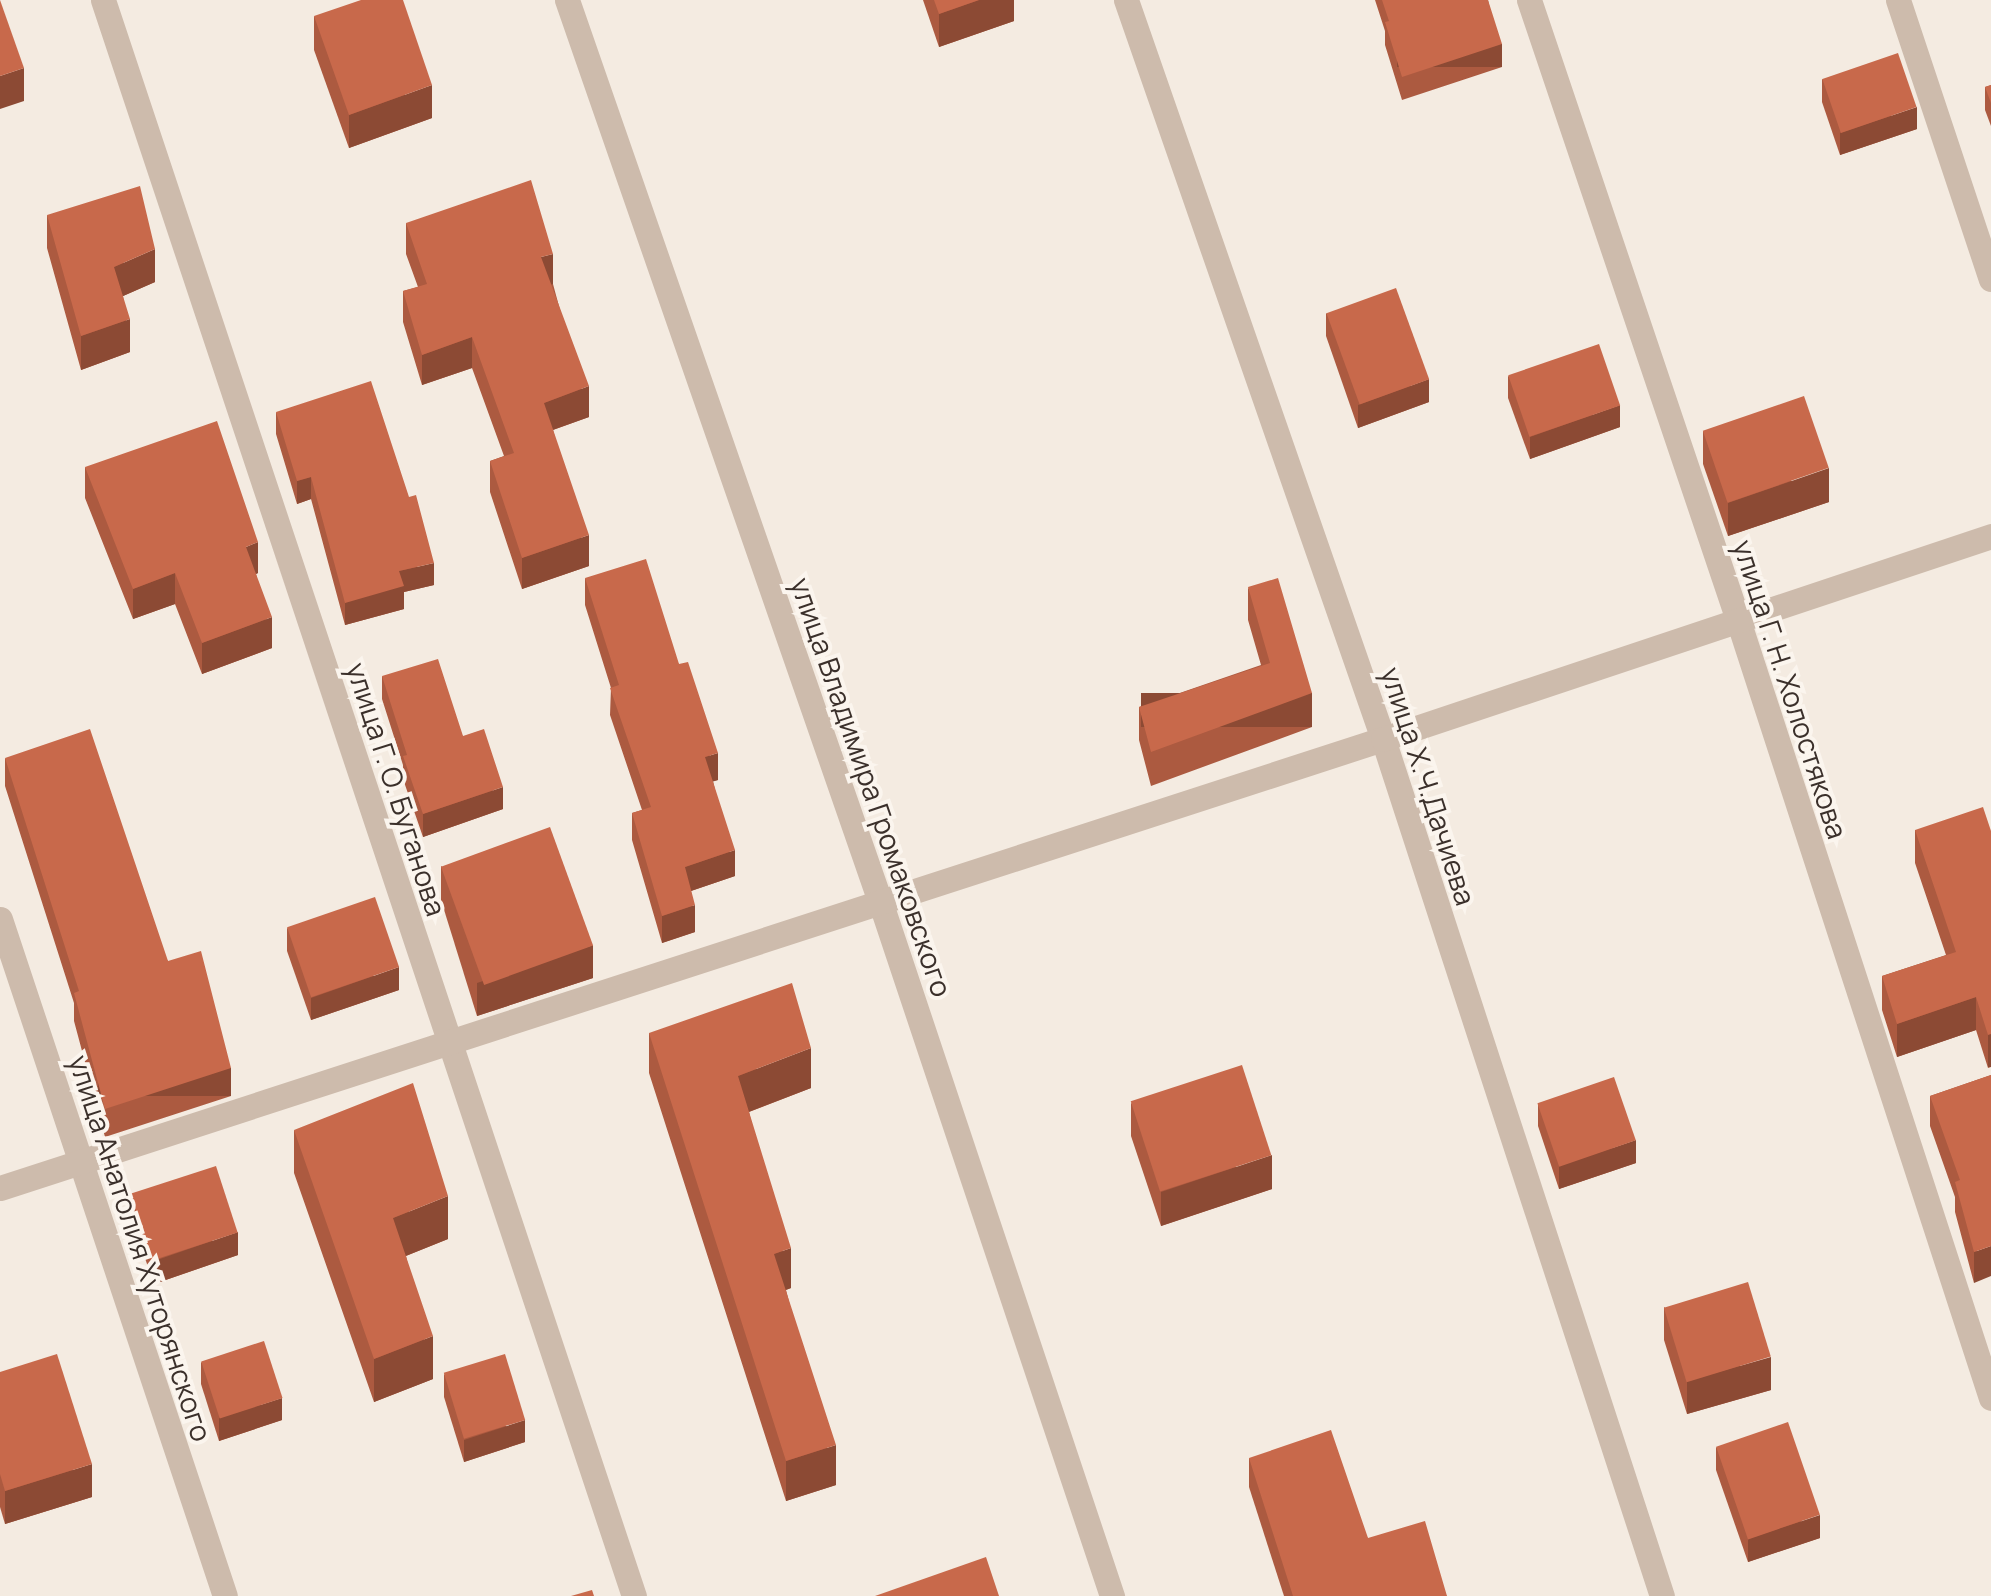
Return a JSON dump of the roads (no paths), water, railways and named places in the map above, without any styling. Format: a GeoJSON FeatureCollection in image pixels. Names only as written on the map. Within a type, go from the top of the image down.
{"type":"FeatureCollection","features":[{"type":"Feature","properties":{"kind":"street","name":"улица Г. О. Буганова"},"geometry":{"type":"LineString","coordinates":[[103,0],[634,1596]]}},
{"type":"Feature","properties":{"kind":"street","name":"улица Владимира Громаковского"},"geometry":{"type":"LineString","coordinates":[[567,0],[881,904],[1112,1596]]}},
{"type":"Feature","properties":{"kind":"street","name":"улица Х.Ч.Дачиева"},"geometry":{"type":"LineString","coordinates":[[1126,0],[1384,739],[1662,1596]]}},
{"type":"Feature","properties":{"kind":"street","name":"улица Г. Н. Холостякова"},"geometry":{"type":"LineString","coordinates":[[1529,0],[1738,620],[1991,1398]]}},
{"type":"Feature","properties":{"kind":"street"},"geometry":{"type":"LineString","coordinates":[[1898,0],[1991,279]]}},
{"type":"Feature","properties":{"kind":"street"},"geometry":{"type":"LineString","coordinates":[[0,1188],[881,904],[1991,536]]}},
{"type":"Feature","properties":{"kind":"street","name":"улица Анатолия Хуторянского"},"geometry":{"type":"LineString","coordinates":[[0,920],[225,1596]]}}]}
